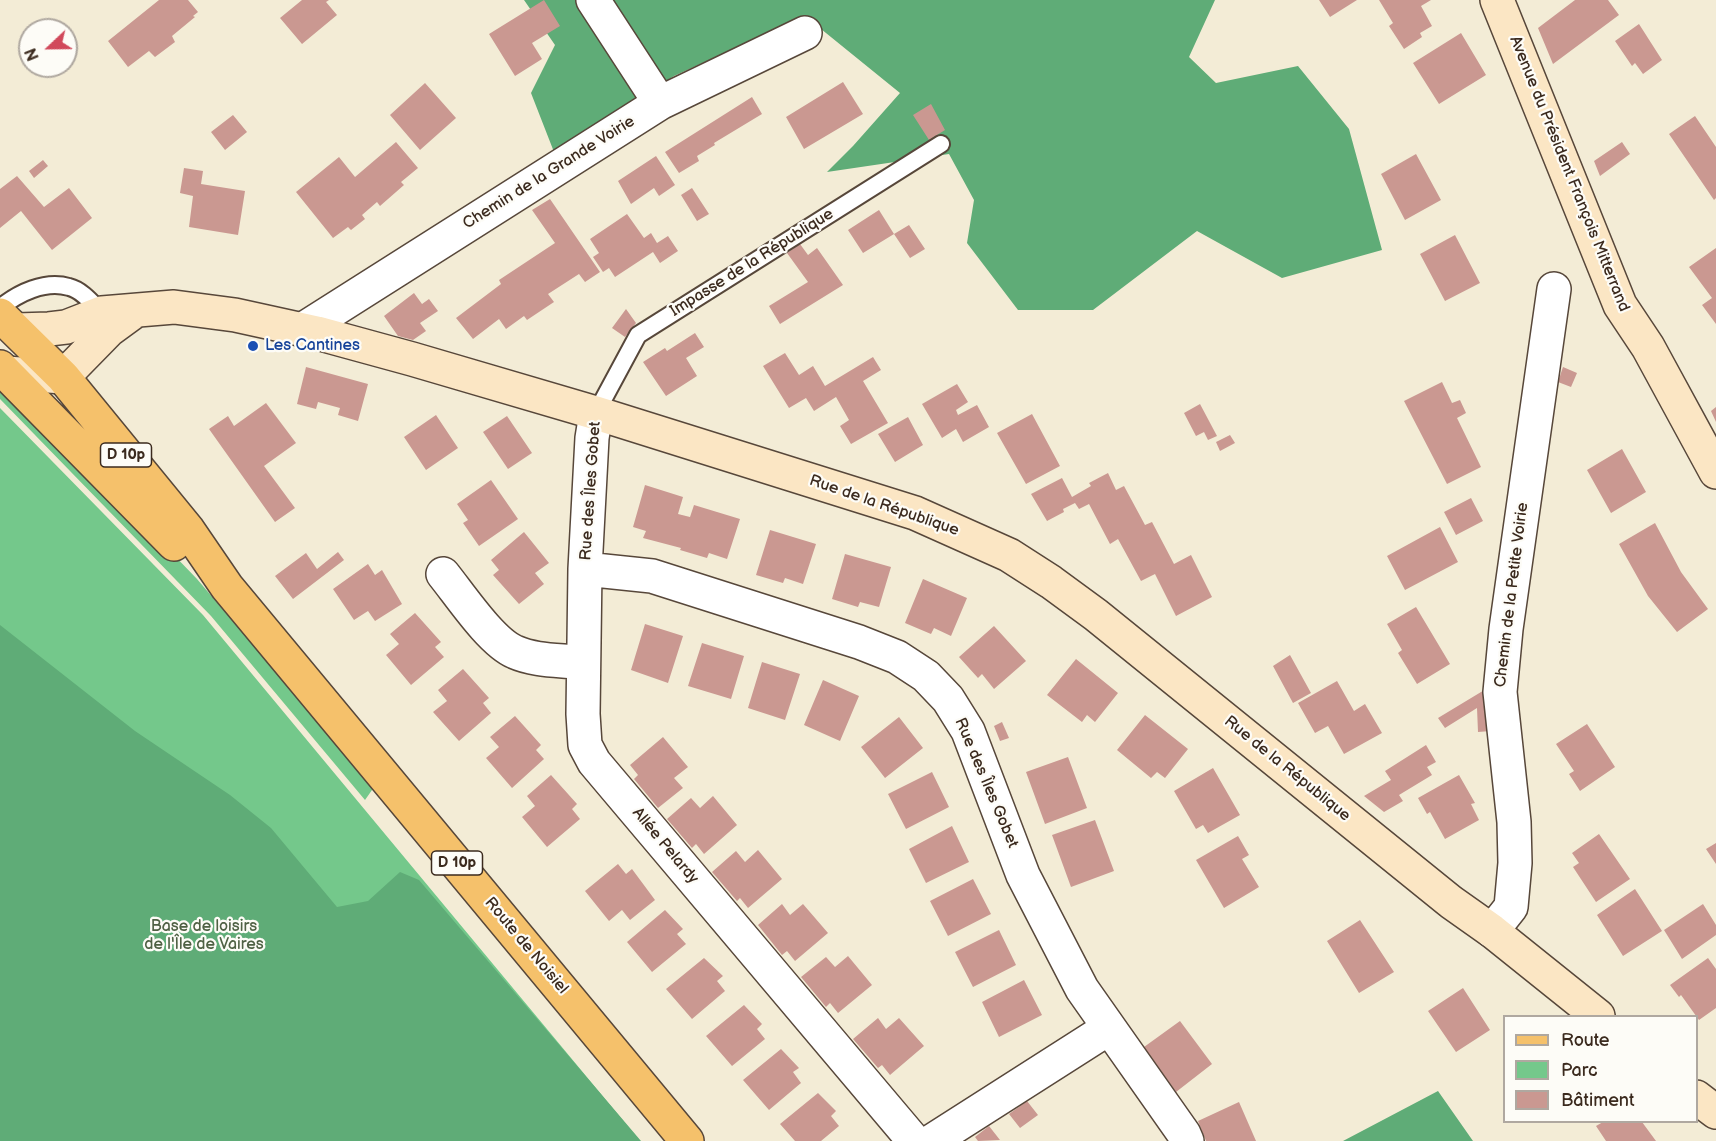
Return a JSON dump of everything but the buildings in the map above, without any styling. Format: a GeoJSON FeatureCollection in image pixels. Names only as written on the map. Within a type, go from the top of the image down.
{"type":"FeatureCollection","features":[{"type":"Feature","properties":{"kind":"main road","name":"Route de Noisiel"},"geometry":{"type":"LineString","coordinates":[[6,318],[63,377],[188,530],[227,587],[687,1141]]}},
{"type":"Feature","properties":{"kind":"main road","name":"Route de Noisiel"},"geometry":{"type":"LineString","coordinates":[[3,370],[181,550],[227,587]]}},
{"type":"Feature","properties":{"kind":"street"},"geometry":{"type":"LineString","coordinates":[[593,0],[660,103]]}},
{"type":"Feature","properties":{"kind":"street","name":"Avenue du Président François Mitterrand"},"geometry":{"type":"LineString","coordinates":[[1497,0],[1620,305],[1648,347],[1716,472]]}},
{"type":"Feature","properties":{"kind":"street","name":"Chemin de la Grande Voirie"},"geometry":{"type":"LineString","coordinates":[[302,330],[660,103],[805,33]]}},
{"type":"Feature","properties":{"kind":"street","name":"Chemin de la Petite Voirie"},"geometry":{"type":"LineString","coordinates":[[1492,931],[1512,907],[1515,862],[1514,822],[1500,692],[1506,629],[1554,289]]}},
{"type":"Feature","properties":{"kind":"street","name":"Rue de la République"},"geometry":{"type":"LineString","coordinates":[[6,318],[49,329],[66,327],[102,313],[174,307],[197,309],[302,330],[412,359],[596,413],[915,513],[1009,555],[1096,615],[1451,902],[1492,931],[1596,1015]]}},
{"type":"Feature","properties":{"kind":"street"},"geometry":{"type":"LineString","coordinates":[[63,377],[109,330],[137,310]]}},
{"type":"Feature","properties":{"kind":"street","name":"Route de Noisiel"},"geometry":{"type":"LineString","coordinates":[[3,370],[63,377]]}},
{"type":"Feature","properties":{"kind":"street","name":"Rue des Îles Gobet"},"geometry":{"type":"LineString","coordinates":[[583,663],[585,569],[592,438],[596,413]]}},
{"type":"Feature","properties":{"kind":"street","name":"Rue des Îles Gobet"},"geometry":{"type":"LineString","coordinates":[[585,569],[663,579],[859,642],[897,657],[926,676],[948,699],[968,731],[1023,874],[1082,989],[1187,1141]]}},
{"type":"Feature","properties":{"kind":"street"},"geometry":{"type":"LineString","coordinates":[[443,574],[496,639],[512,651],[526,656],[583,663]]}},
{"type":"Feature","properties":{"kind":"street","name":"Allée Pelardy"},"geometry":{"type":"LineString","coordinates":[[583,663],[585,745],[594,762],[914,1141]]}},
{"type":"Feature","properties":{"kind":"street"},"geometry":{"type":"LineString","coordinates":[[932,1141],[1109,1028]]}},
{"type":"Feature","properties":{"kind":"street"},"geometry":{"type":"LineString","coordinates":[[1698,1099],[1716,1113]]}},
{"type":"Feature","properties":{"kind":"lane","name":"Impasse de la République"},"geometry":{"type":"LineString","coordinates":[[596,413],[638,335],[941,144]]}},
{"type":"Feature","properties":{"kind":"lane"},"geometry":{"type":"LineString","coordinates":[[6,318],[14,297],[26,291],[50,286],[70,287],[85,296],[102,313]]}},
{"type":"Feature","properties":{"kind":"green space"},"geometry":{"type":"Polygon","coordinates":[[[524,0],[1215,0],[1189,57],[1216,83],[1298,66],[1349,129],[1382,250],[1282,278],[1197,231],[1093,310],[1018,310],[967,243],[974,200],[949,154],[827,172],[900,93],[805,16],[674,76],[554,152],[531,93],[555,45],[524,0]]]}},
{"type":"Feature","properties":{"kind":"green space"},"geometry":{"type":"Polygon","coordinates":[[[0,385],[117,496],[197,579],[372,785],[372,790],[365,800],[211,616],[0,399],[0,385]]]}},
{"type":"Feature","properties":{"kind":"green space","name":"Base de loisirs de l'Île de Vaires"},"geometry":{"type":"Polygon","coordinates":[[[0,408],[203,615],[640,1141],[0,1141],[0,408]]]}},
{"type":"Feature","properties":{"kind":"green space","name":"Base de loisirs de l'Île de Vaires"},"geometry":{"type":"Polygon","coordinates":[[[0,625],[135,731],[230,795],[271,828],[337,907],[368,901],[400,872],[419,880],[641,1141],[0,1141],[0,625]]]}},
{"type":"Feature","properties":{"kind":"green space"},"geometry":{"type":"Polygon","coordinates":[[[1438,1091],[1473,1141],[1343,1141],[1438,1091]]]}},
{"type":"Feature","properties":{"kind":"place","name":"Les Cantines"},"geometry":{"type":"Point","coordinates":[253,346]}}]}
